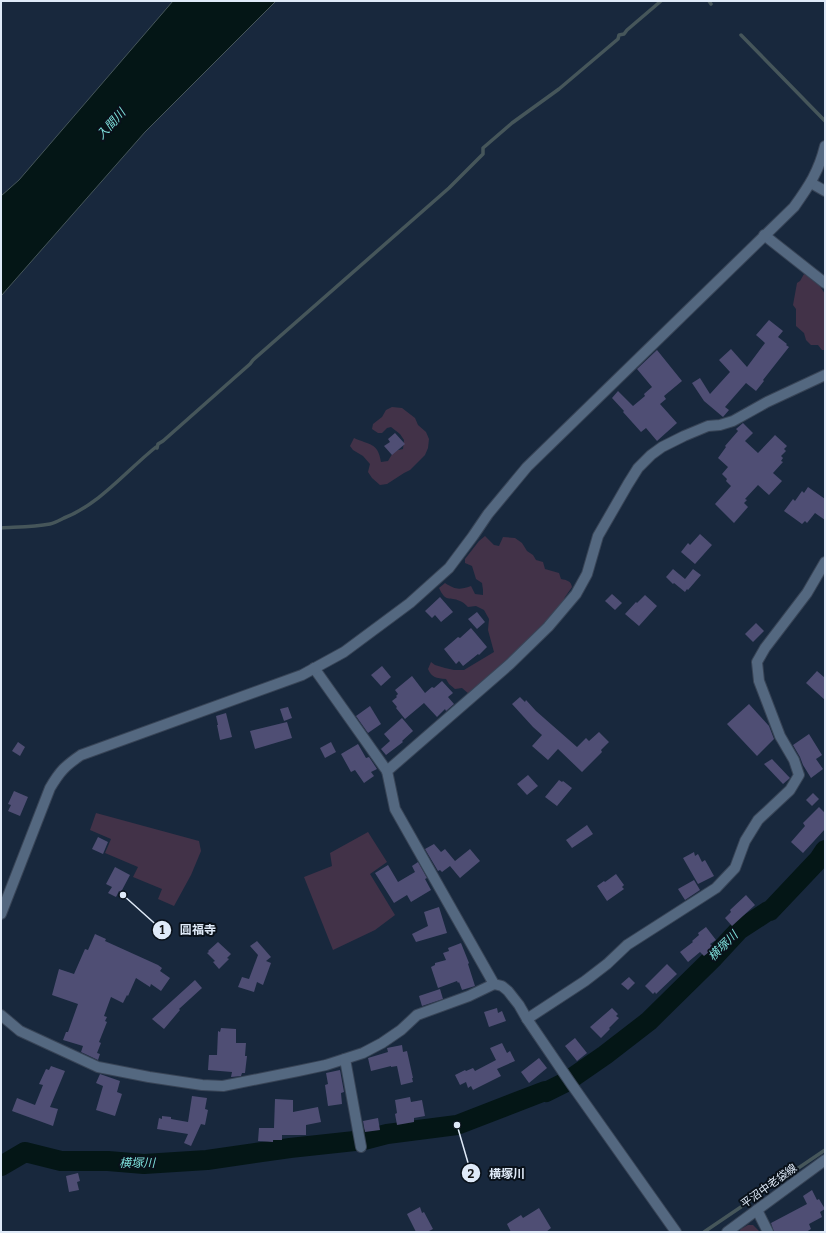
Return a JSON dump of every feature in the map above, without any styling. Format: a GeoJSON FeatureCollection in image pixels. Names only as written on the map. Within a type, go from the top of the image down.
{"type":"FeatureCollection","features":[{"type":"Feature","properties":{"kind":"street"},"geometry":{"type":"LineString","coordinates":[[1,914],[50,788],[59,773],[69,763],[81,755],[302,675],[344,652],[410,603],[449,568],[488,514],[527,467],[794,206],[817,173],[825,146]]}},
{"type":"Feature","properties":{"kind":"street"},"geometry":{"type":"LineString","coordinates":[[811,183],[825,190]]}},
{"type":"Feature","properties":{"kind":"street"},"geometry":{"type":"LineString","coordinates":[[764,235],[825,283]]}},
{"type":"Feature","properties":{"kind":"street"},"geometry":{"type":"LineString","coordinates":[[387,770],[510,664],[548,627],[572,599],[587,574],[598,536],[605,523],[638,468],[651,455],[662,447],[684,436],[708,426],[720,425],[733,421],[767,402],[825,375]]}},
{"type":"Feature","properties":{"kind":"street"},"geometry":{"type":"LineString","coordinates":[[527,1019],[585,981],[607,964],[627,945],[716,888],[735,868],[746,841],[758,820],[790,790],[799,775],[794,760],[780,736],[759,681],[757,662],[765,648],[807,593],[825,562]]}},
{"type":"Feature","properties":{"kind":"street"},"geometry":{"type":"LineString","coordinates":[[314,668],[387,770],[395,809],[494,984]]}},
{"type":"Feature","properties":{"kind":"street"},"geometry":{"type":"LineString","coordinates":[[1,1015],[20,1031],[98,1067],[149,1077],[202,1085],[223,1086],[298,1071],[363,1053],[402,1030],[417,1015],[463,998],[494,984],[502,986],[519,1005],[527,1019],[676,1232]]}},
{"type":"Feature","properties":{"kind":"street"},"geometry":{"type":"LineString","coordinates":[[345,1059],[361,1147]]}},
{"type":"Feature","properties":{"kind":"street","name":"平沼中老袋線"},"geometry":{"type":"LineString","coordinates":[[727,1232],[825,1160]]}},
{"type":"Feature","properties":{"kind":"street"},"geometry":{"type":"LineString","coordinates":[[757,1210],[768,1232]]}},
{"type":"Feature","properties":{"kind":"shaded area"},"geometry":{"type":"Polygon","coordinates":[[[804,274],[816,280],[825,294],[825,350],[822,350],[818,345],[811,345],[806,340],[804,333],[796,326],[796,309],[793,305],[797,283],[804,274]]]}},
{"type":"Feature","properties":{"kind":"shaded area"},"geometry":{"type":"Polygon","coordinates":[[[392,407],[402,408],[415,418],[418,425],[426,432],[429,439],[428,448],[425,455],[410,470],[387,484],[380,485],[368,472],[370,464],[363,456],[353,450],[350,446],[354,438],[372,445],[378,451],[381,462],[388,461],[394,451],[403,449],[404,440],[400,434],[391,427],[387,428],[382,433],[378,433],[372,429],[373,424],[382,417],[386,410],[392,407]]]}},
{"type":"Feature","properties":{"kind":"shaded area"},"geometry":{"type":"Polygon","coordinates":[[[485,536],[494,545],[499,546],[503,537],[515,538],[522,543],[527,551],[533,555],[536,560],[543,562],[545,569],[559,573],[561,579],[571,583],[572,587],[544,635],[469,694],[462,688],[455,689],[446,679],[433,676],[428,669],[431,662],[445,668],[464,670],[494,652],[488,630],[489,619],[484,610],[476,606],[468,607],[461,601],[448,598],[441,593],[439,588],[445,583],[458,589],[471,586],[475,594],[483,595],[482,583],[476,579],[472,566],[465,563],[465,559],[479,541],[485,536]]]}},
{"type":"Feature","properties":{"kind":"shaded area"},"geometry":{"type":"Polygon","coordinates":[[[96,813],[199,841],[201,851],[191,875],[174,906],[158,899],[162,889],[133,877],[138,867],[105,853],[111,839],[90,830],[96,813]]]}},
{"type":"Feature","properties":{"kind":"shaded area"},"geometry":{"type":"Polygon","coordinates":[[[368,832],[387,862],[370,874],[395,915],[375,930],[333,950],[304,877],[332,866],[330,853],[368,832]]]}},
{"type":"Feature","properties":{"kind":"shaded area"},"geometry":{"type":"Polygon","coordinates":[[[748,1225],[753,1225],[760,1232],[739,1232],[748,1225]]]}},
{"type":"Feature","properties":{"kind":"water","name":"入間川"},"geometry":{"type":"Polygon","coordinates":[[[173,1],[276,1],[145,132],[1,296],[1,196],[19,180],[173,1]]]}},
{"type":"Feature","properties":{"kind":"building"},"geometry":{"type":"Polygon","coordinates":[[[769,320],[783,331],[778,337],[789,347],[756,391],[746,383],[725,407],[729,410],[723,417],[704,401],[692,383],[700,378],[710,394],[730,372],[719,360],[731,349],[747,367],[765,343],[756,335],[769,320]]]}},
{"type":"Feature","properties":{"kind":"building"},"geometry":{"type":"Polygon","coordinates":[[[657,350],[682,381],[664,396],[666,399],[660,404],[677,423],[657,441],[646,428],[641,432],[612,398],[618,391],[633,406],[645,396],[644,394],[652,387],[637,369],[657,350]]]}},
{"type":"Feature","properties":{"kind":"building"},"geometry":{"type":"Polygon","coordinates":[[[743,423],[753,433],[745,441],[758,453],[775,435],[787,446],[784,449],[786,451],[781,456],[783,458],[781,461],[783,462],[773,473],[782,481],[769,495],[758,485],[745,499],[747,500],[744,503],[748,507],[734,523],[715,504],[731,486],[722,474],[728,467],[718,458],[726,447],[725,446],[738,431],[736,429],[743,423]]]}},
{"type":"Feature","properties":{"kind":"building"},"geometry":{"type":"Polygon","coordinates":[[[395,433],[405,444],[392,455],[384,446],[390,442],[388,439],[395,433]]]}},
{"type":"Feature","properties":{"kind":"building"},"geometry":{"type":"Polygon","coordinates":[[[808,487],[825,499],[825,520],[815,513],[807,523],[805,521],[802,524],[784,511],[793,499],[795,501],[802,491],[804,493],[808,487]]]}},
{"type":"Feature","properties":{"kind":"building"},"geometry":{"type":"Polygon","coordinates":[[[700,534],[712,545],[695,564],[681,552],[688,543],[690,545],[700,534]]]}},
{"type":"Feature","properties":{"kind":"building"},"geometry":{"type":"Polygon","coordinates":[[[673,569],[685,579],[693,569],[701,575],[685,592],[666,577],[673,569]]]}},
{"type":"Feature","properties":{"kind":"building"},"geometry":{"type":"Polygon","coordinates":[[[612,594],[622,603],[615,610],[605,601],[612,594]]]}},
{"type":"Feature","properties":{"kind":"building"},"geometry":{"type":"Polygon","coordinates":[[[645,595],[657,606],[639,626],[625,614],[645,595]]]}},
{"type":"Feature","properties":{"kind":"building"},"geometry":{"type":"Polygon","coordinates":[[[440,597],[453,612],[441,622],[435,615],[432,618],[425,611],[440,597]]]}},
{"type":"Feature","properties":{"kind":"building"},"geometry":{"type":"Polygon","coordinates":[[[477,612],[485,622],[477,629],[468,619],[477,612]]]}},
{"type":"Feature","properties":{"kind":"building"},"geometry":{"type":"Polygon","coordinates":[[[756,623],[764,631],[753,642],[745,634],[756,623]]]}},
{"type":"Feature","properties":{"kind":"building"},"geometry":{"type":"Polygon","coordinates":[[[471,628],[487,647],[479,655],[478,654],[463,666],[459,661],[456,664],[444,649],[471,628]]]}},
{"type":"Feature","properties":{"kind":"building"},"geometry":{"type":"Polygon","coordinates":[[[382,666],[391,677],[381,686],[371,675],[382,666]]]}},
{"type":"Feature","properties":{"kind":"building"},"geometry":{"type":"Polygon","coordinates":[[[817,671],[825,678],[825,700],[806,683],[817,671]]]}},
{"type":"Feature","properties":{"kind":"building"},"geometry":{"type":"Polygon","coordinates":[[[412,676],[425,693],[442,681],[453,693],[448,697],[454,704],[446,711],[445,709],[437,717],[424,703],[405,719],[392,701],[398,694],[395,690],[412,676]]]}},
{"type":"Feature","properties":{"kind":"building"},"geometry":{"type":"Polygon","coordinates":[[[520,697],[525,702],[526,700],[536,711],[577,747],[586,738],[589,741],[599,732],[609,742],[601,750],[602,752],[582,772],[558,749],[548,760],[532,746],[542,735],[512,704],[520,697]]]}},
{"type":"Feature","properties":{"kind":"building"},"geometry":{"type":"Polygon","coordinates":[[[749,704],[769,726],[774,739],[757,756],[727,724],[749,704]]]}},
{"type":"Feature","properties":{"kind":"building"},"geometry":{"type":"Polygon","coordinates":[[[370,706],[381,724],[368,733],[356,716],[370,706]]]}},
{"type":"Feature","properties":{"kind":"building"},"geometry":{"type":"Polygon","coordinates":[[[288,707],[292,718],[284,721],[280,709],[288,707]]]}},
{"type":"Feature","properties":{"kind":"building"},"geometry":{"type":"Polygon","coordinates":[[[226,713],[232,737],[220,740],[216,716],[226,713]]]}},
{"type":"Feature","properties":{"kind":"building"},"geometry":{"type":"Polygon","coordinates":[[[402,718],[413,731],[402,741],[403,742],[386,755],[381,749],[390,741],[384,734],[402,718]]]}},
{"type":"Feature","properties":{"kind":"building"},"geometry":{"type":"Polygon","coordinates":[[[287,722],[292,738],[255,749],[250,731],[287,722]]]}},
{"type":"Feature","properties":{"kind":"building"},"geometry":{"type":"Polygon","coordinates":[[[809,734],[822,755],[816,759],[823,769],[811,778],[793,745],[809,734]]]}},
{"type":"Feature","properties":{"kind":"building"},"geometry":{"type":"Polygon","coordinates":[[[18,742],[25,747],[20,756],[12,751],[18,742]]]}},
{"type":"Feature","properties":{"kind":"building"},"geometry":{"type":"Polygon","coordinates":[[[331,742],[336,752],[325,758],[320,748],[331,742]]]}},
{"type":"Feature","properties":{"kind":"building"},"geometry":{"type":"Polygon","coordinates":[[[358,744],[366,758],[369,757],[377,769],[371,772],[374,776],[364,783],[355,770],[351,772],[341,754],[358,744]]]}},
{"type":"Feature","properties":{"kind":"building"},"geometry":{"type":"Polygon","coordinates":[[[772,759],[790,778],[783,784],[764,764],[772,759]]]}},
{"type":"Feature","properties":{"kind":"building"},"geometry":{"type":"Polygon","coordinates":[[[528,775],[538,786],[527,795],[517,784],[528,775]]]}},
{"type":"Feature","properties":{"kind":"building"},"geometry":{"type":"Polygon","coordinates":[[[559,780],[562,782],[563,781],[572,788],[557,806],[545,797],[559,780]]]}},
{"type":"Feature","properties":{"kind":"building"},"geometry":{"type":"Polygon","coordinates":[[[14,791],[28,797],[20,816],[8,811],[11,805],[8,804],[14,791]]]}},
{"type":"Feature","properties":{"kind":"building"},"geometry":{"type":"Polygon","coordinates":[[[813,793],[819,799],[812,806],[806,800],[813,793]]]}},
{"type":"Feature","properties":{"kind":"building"},"geometry":{"type":"Polygon","coordinates":[[[819,807],[825,813],[825,829],[803,853],[791,842],[805,826],[803,823],[819,807]]]}},
{"type":"Feature","properties":{"kind":"building"},"geometry":{"type":"Polygon","coordinates":[[[587,825],[593,834],[572,848],[566,840],[587,825]]]}},
{"type":"Feature","properties":{"kind":"building"},"geometry":{"type":"Polygon","coordinates":[[[98,837],[108,842],[103,854],[92,849],[98,837]]]}},
{"type":"Feature","properties":{"kind":"building"},"geometry":{"type":"Polygon","coordinates":[[[434,844],[441,852],[445,849],[455,861],[470,849],[480,861],[460,878],[450,866],[442,872],[440,870],[438,871],[425,849],[434,844]]]}},
{"type":"Feature","properties":{"kind":"building"},"geometry":{"type":"Polygon","coordinates":[[[694,852],[695,856],[698,854],[702,862],[705,860],[714,876],[698,884],[683,858],[694,852]]]}},
{"type":"Feature","properties":{"kind":"building"},"geometry":{"type":"Polygon","coordinates":[[[418,862],[427,878],[425,879],[431,890],[411,902],[407,895],[394,903],[375,873],[388,865],[398,882],[415,872],[412,866],[418,862]]]}},
{"type":"Feature","properties":{"kind":"building"},"geometry":{"type":"Polygon","coordinates":[[[115,867],[130,875],[121,892],[119,891],[116,897],[108,893],[112,887],[106,884],[115,867]]]}},
{"type":"Feature","properties":{"kind":"building"},"geometry":{"type":"Polygon","coordinates":[[[616,874],[624,885],[622,887],[624,889],[607,901],[597,886],[616,874]]]}},
{"type":"Feature","properties":{"kind":"building"},"geometry":{"type":"Polygon","coordinates":[[[694,880],[700,890],[685,900],[678,889],[694,880]]]}},
{"type":"Feature","properties":{"kind":"building"},"geometry":{"type":"Polygon","coordinates":[[[746,895],[755,905],[732,926],[725,918],[731,912],[730,910],[746,895]]]}},
{"type":"Feature","properties":{"kind":"building"},"geometry":{"type":"Polygon","coordinates":[[[439,907],[447,933],[416,942],[412,934],[428,926],[424,912],[439,907]]]}},
{"type":"Feature","properties":{"kind":"building"},"geometry":{"type":"Polygon","coordinates":[[[706,927],[716,940],[710,944],[714,948],[704,956],[700,952],[688,962],[680,952],[693,942],[692,941],[699,935],[698,933],[706,927]]]}},
{"type":"Feature","properties":{"kind":"building"},"geometry":{"type":"Polygon","coordinates":[[[95,934],[106,939],[105,941],[158,965],[162,968],[160,971],[170,978],[161,991],[151,984],[150,987],[136,978],[128,996],[127,995],[123,1003],[111,997],[104,1016],[107,1017],[105,1021],[107,1022],[99,1042],[101,1043],[97,1053],[100,1054],[98,1060],[81,1052],[83,1046],[63,1040],[66,1032],[68,1032],[78,1004],[52,995],[59,969],[74,974],[85,949],[88,950],[95,934]]]}},
{"type":"Feature","properties":{"kind":"building"},"geometry":{"type":"Polygon","coordinates":[[[257,941],[271,957],[266,961],[271,963],[263,985],[257,982],[254,992],[238,987],[242,977],[249,979],[258,955],[250,946],[257,941]]]}},
{"type":"Feature","properties":{"kind":"building"},"geometry":{"type":"Polygon","coordinates":[[[218,942],[231,954],[227,958],[229,959],[219,969],[213,962],[215,961],[207,953],[218,942]]]}},
{"type":"Feature","properties":{"kind":"building"},"geometry":{"type":"Polygon","coordinates":[[[461,943],[469,963],[468,964],[475,986],[462,990],[459,982],[458,983],[457,981],[438,988],[431,967],[435,965],[435,963],[446,960],[443,953],[449,951],[448,948],[461,943]]]}},
{"type":"Feature","properties":{"kind":"building"},"geometry":{"type":"Polygon","coordinates":[[[667,964],[677,974],[656,994],[655,992],[653,994],[645,986],[667,964]]]}},
{"type":"Feature","properties":{"kind":"building"},"geometry":{"type":"Polygon","coordinates":[[[629,977],[635,983],[628,990],[621,984],[629,977]]]}},
{"type":"Feature","properties":{"kind":"building"},"geometry":{"type":"Polygon","coordinates":[[[195,980],[202,988],[179,1009],[180,1010],[164,1029],[152,1019],[195,980]]]}},
{"type":"Feature","properties":{"kind":"building"},"geometry":{"type":"Polygon","coordinates":[[[440,989],[443,999],[422,1006],[419,996],[440,989]]]}},
{"type":"Feature","properties":{"kind":"building"},"geometry":{"type":"Polygon","coordinates":[[[497,1008],[498,1013],[502,1011],[506,1021],[489,1027],[484,1012],[497,1008]]]}},
{"type":"Feature","properties":{"kind":"building"},"geometry":{"type":"Polygon","coordinates":[[[612,1008],[618,1014],[616,1016],[619,1018],[601,1038],[590,1027],[612,1008]]]}},
{"type":"Feature","properties":{"kind":"building"},"geometry":{"type":"Polygon","coordinates":[[[221,1028],[236,1029],[236,1043],[246,1043],[245,1056],[247,1056],[245,1073],[242,1073],[241,1076],[231,1077],[232,1072],[208,1070],[209,1055],[217,1055],[218,1031],[220,1032],[221,1028]]]}},
{"type":"Feature","properties":{"kind":"building"},"geometry":{"type":"Polygon","coordinates":[[[575,1038],[587,1053],[577,1061],[565,1046],[575,1038]]]}},
{"type":"Feature","properties":{"kind":"building"},"geometry":{"type":"Polygon","coordinates":[[[502,1043],[507,1053],[510,1051],[515,1061],[497,1069],[501,1076],[473,1090],[471,1086],[468,1088],[466,1082],[460,1085],[455,1075],[473,1068],[475,1071],[496,1060],[490,1048],[502,1043]]]}},
{"type":"Feature","properties":{"kind":"building"},"geometry":{"type":"Polygon","coordinates":[[[402,1045],[403,1052],[407,1051],[413,1082],[401,1085],[397,1066],[371,1071],[368,1058],[388,1052],[387,1048],[402,1045]]]}},
{"type":"Feature","properties":{"kind":"building"},"geometry":{"type":"Polygon","coordinates":[[[539,1058],[547,1068],[529,1083],[521,1072],[539,1058]]]}},
{"type":"Feature","properties":{"kind":"building"},"geometry":{"type":"Polygon","coordinates":[[[51,1066],[65,1071],[50,1107],[58,1109],[53,1126],[12,1111],[17,1098],[35,1105],[43,1085],[39,1084],[46,1069],[49,1070],[51,1066]]]}},
{"type":"Feature","properties":{"kind":"building"},"geometry":{"type":"Polygon","coordinates":[[[340,1070],[344,1092],[341,1093],[342,1104],[328,1106],[325,1085],[328,1084],[326,1073],[340,1070]]]}},
{"type":"Feature","properties":{"kind":"building"},"geometry":{"type":"Polygon","coordinates":[[[100,1074],[120,1081],[117,1092],[122,1094],[115,1116],[96,1110],[103,1086],[96,1083],[100,1074]]]}},
{"type":"Feature","properties":{"kind":"building"},"geometry":{"type":"Polygon","coordinates":[[[192,1096],[207,1098],[205,1109],[208,1110],[205,1125],[201,1124],[191,1146],[184,1143],[188,1134],[157,1129],[159,1118],[162,1119],[162,1116],[188,1122],[192,1096]]]}},
{"type":"Feature","properties":{"kind":"building"},"geometry":{"type":"Polygon","coordinates":[[[410,1097],[411,1102],[422,1100],[425,1116],[414,1118],[414,1122],[397,1125],[395,1100],[410,1097]]]}},
{"type":"Feature","properties":{"kind":"building"},"geometry":{"type":"Polygon","coordinates":[[[275,1099],[293,1100],[293,1112],[318,1107],[321,1122],[306,1125],[306,1135],[282,1135],[282,1140],[273,1140],[273,1142],[258,1141],[259,1128],[274,1128],[275,1099]]]}},
{"type":"Feature","properties":{"kind":"building"},"geometry":{"type":"Polygon","coordinates":[[[378,1118],[380,1130],[365,1132],[363,1121],[378,1118]]]}},
{"type":"Feature","properties":{"kind":"building"},"geometry":{"type":"Polygon","coordinates":[[[78,1173],[80,1181],[77,1182],[79,1190],[69,1192],[66,1176],[78,1173]]]}},
{"type":"Feature","properties":{"kind":"building"},"geometry":{"type":"Polygon","coordinates":[[[812,1190],[817,1200],[819,1199],[825,1209],[820,1212],[822,1217],[809,1224],[811,1229],[806,1232],[774,1232],[771,1223],[807,1204],[803,1196],[812,1190]]]}},
{"type":"Feature","properties":{"kind":"building"},"geometry":{"type":"Polygon","coordinates":[[[420,1207],[422,1213],[424,1212],[433,1229],[427,1232],[416,1232],[407,1214],[420,1207]]]}},
{"type":"Feature","properties":{"kind":"building"},"geometry":{"type":"Polygon","coordinates":[[[539,1208],[551,1228],[546,1232],[511,1232],[507,1224],[521,1215],[523,1218],[539,1208]]]}},
{"type":"Feature","properties":{"kind":"waterway"},"geometry":{"type":"LineString","coordinates":[[1,528],[52,524],[77,512],[101,496],[449,188],[483,154],[483,148],[512,123],[559,89],[618,39],[619,35],[624,34],[661,1]]}},
{"type":"Feature","properties":{"kind":"waterway"},"geometry":{"type":"LineString","coordinates":[[741,35],[825,121]]}},
{"type":"Feature","properties":{"kind":"waterway","name":"横塚川"},"geometry":{"type":"LineString","coordinates":[[1,1166],[25,1152],[61,1161],[108,1161],[144,1164],[207,1160],[290,1148],[364,1140],[387,1134],[457,1125],[545,1091],[546,1092],[566,1082],[605,1055],[649,1021],[714,957],[739,930],[770,911],[819,859],[825,850]]}},
{"type":"Feature","properties":{"kind":"waterway"},"geometry":{"type":"LineString","coordinates":[[704,1232],[825,1150]]}},
{"type":"Feature","properties":{"kind":"place","name":"圓福寺"},"geometry":{"type":"Point","coordinates":[123,895]}},
{"type":"Feature","properties":{"kind":"place","name":"横塚川"},"geometry":{"type":"Point","coordinates":[457,1125]}}]}
